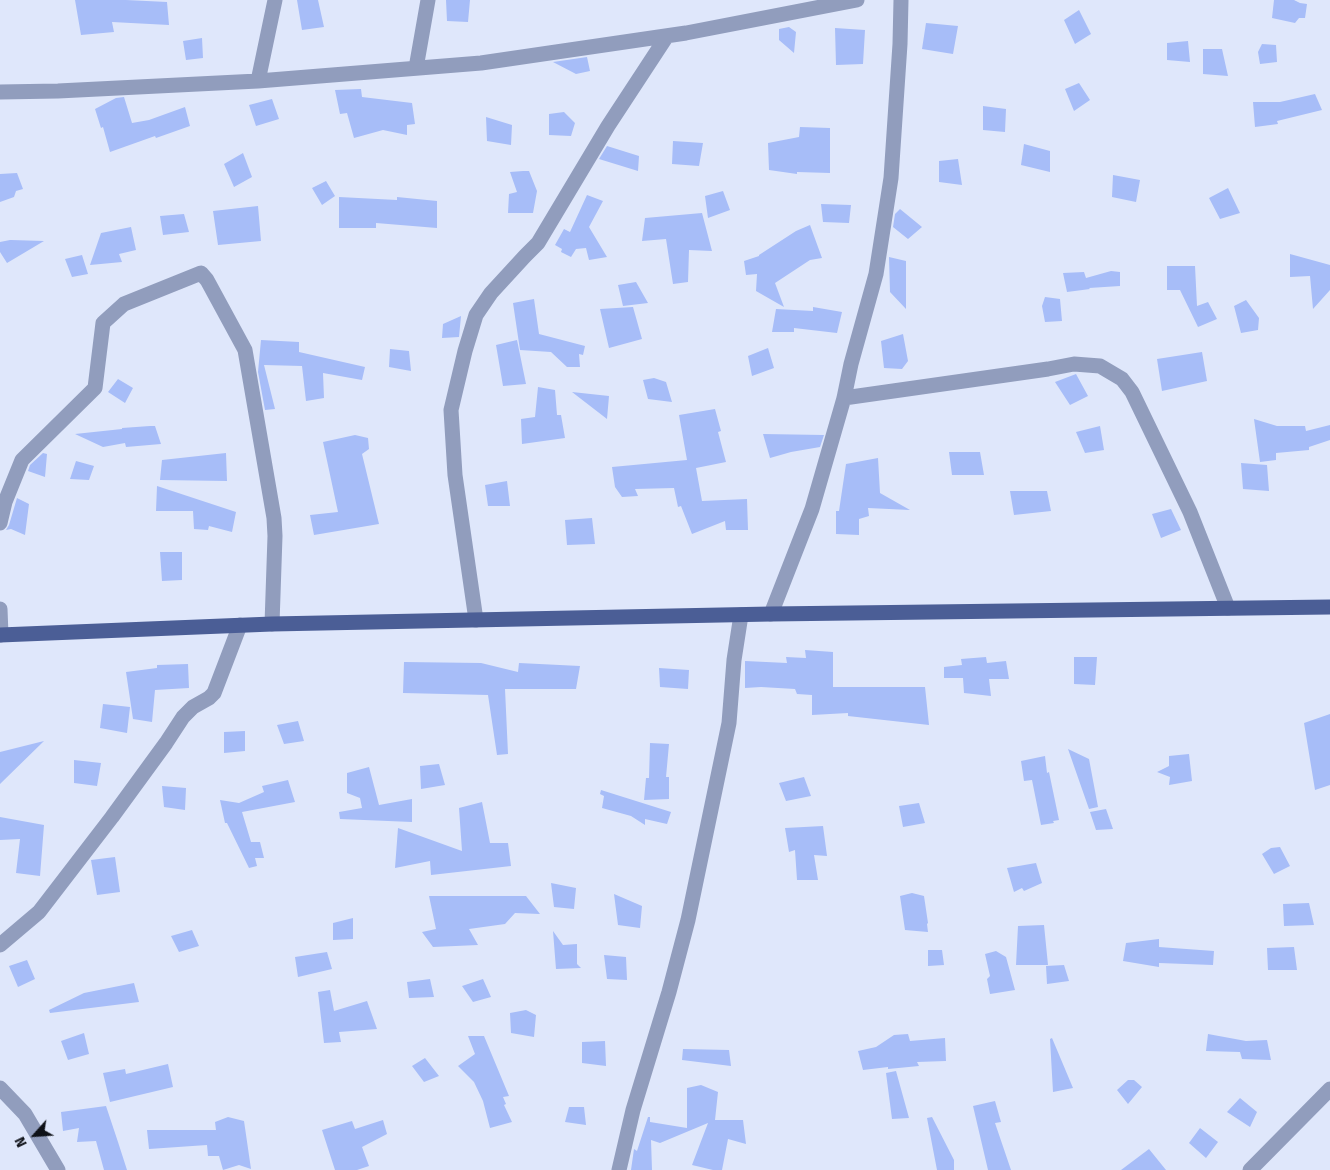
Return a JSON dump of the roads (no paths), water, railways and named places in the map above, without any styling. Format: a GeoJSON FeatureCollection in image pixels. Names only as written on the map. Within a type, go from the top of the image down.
{"type":"FeatureCollection","features":[{"type":"Feature","properties":{"kind":"main road"},"geometry":{"type":"LineString","coordinates":[[1,635],[272,624],[771,614],[1330,607]]}},
{"type":"Feature","properties":{"kind":"street"},"geometry":{"type":"LineString","coordinates":[[258,81],[275,0]]}},
{"type":"Feature","properties":{"kind":"street"},"geometry":{"type":"LineString","coordinates":[[416,68],[428,0]]}},
{"type":"Feature","properties":{"kind":"street"},"geometry":{"type":"LineString","coordinates":[[0,92],[258,81],[481,63],[667,36],[857,0]]}},
{"type":"Feature","properties":{"kind":"street"},"geometry":{"type":"LineString","coordinates":[[771,614],[812,508],[844,398],[850,364],[876,274],[891,178],[901,0]]}},
{"type":"Feature","properties":{"kind":"street"},"geometry":{"type":"LineString","coordinates":[[476,620],[455,475],[451,410],[476,315],[491,293],[538,243],[608,126],[667,36]]}},
{"type":"Feature","properties":{"kind":"street"},"geometry":{"type":"LineString","coordinates":[[0,523],[5,502],[22,460],[94,388],[100,355],[102,323],[124,304],[201,273],[207,280],[245,350],[274,518],[272,624]]}},
{"type":"Feature","properties":{"kind":"street"},"geometry":{"type":"LineString","coordinates":[[844,398],[1074,364],[1100,366],[1122,379],[1132,392],[1190,512],[1228,608]]}},
{"type":"Feature","properties":{"kind":"street"},"geometry":{"type":"LineString","coordinates":[[0,609],[1,635]]}},
{"type":"Feature","properties":{"kind":"street"},"geometry":{"type":"LineString","coordinates":[[619,1170],[633,1110],[669,992],[688,920],[729,723],[734,660],[741,615]]}},
{"type":"Feature","properties":{"kind":"street"},"geometry":{"type":"LineString","coordinates":[[0,945],[39,912],[128,795],[183,717],[193,707],[214,693],[240,625]]}},
{"type":"Feature","properties":{"kind":"street"},"geometry":{"type":"LineString","coordinates":[[0,1088],[24,1114],[58,1170]]}},
{"type":"Feature","properties":{"kind":"street"},"geometry":{"type":"LineString","coordinates":[[1250,1170],[1330,1089]]}}]}
